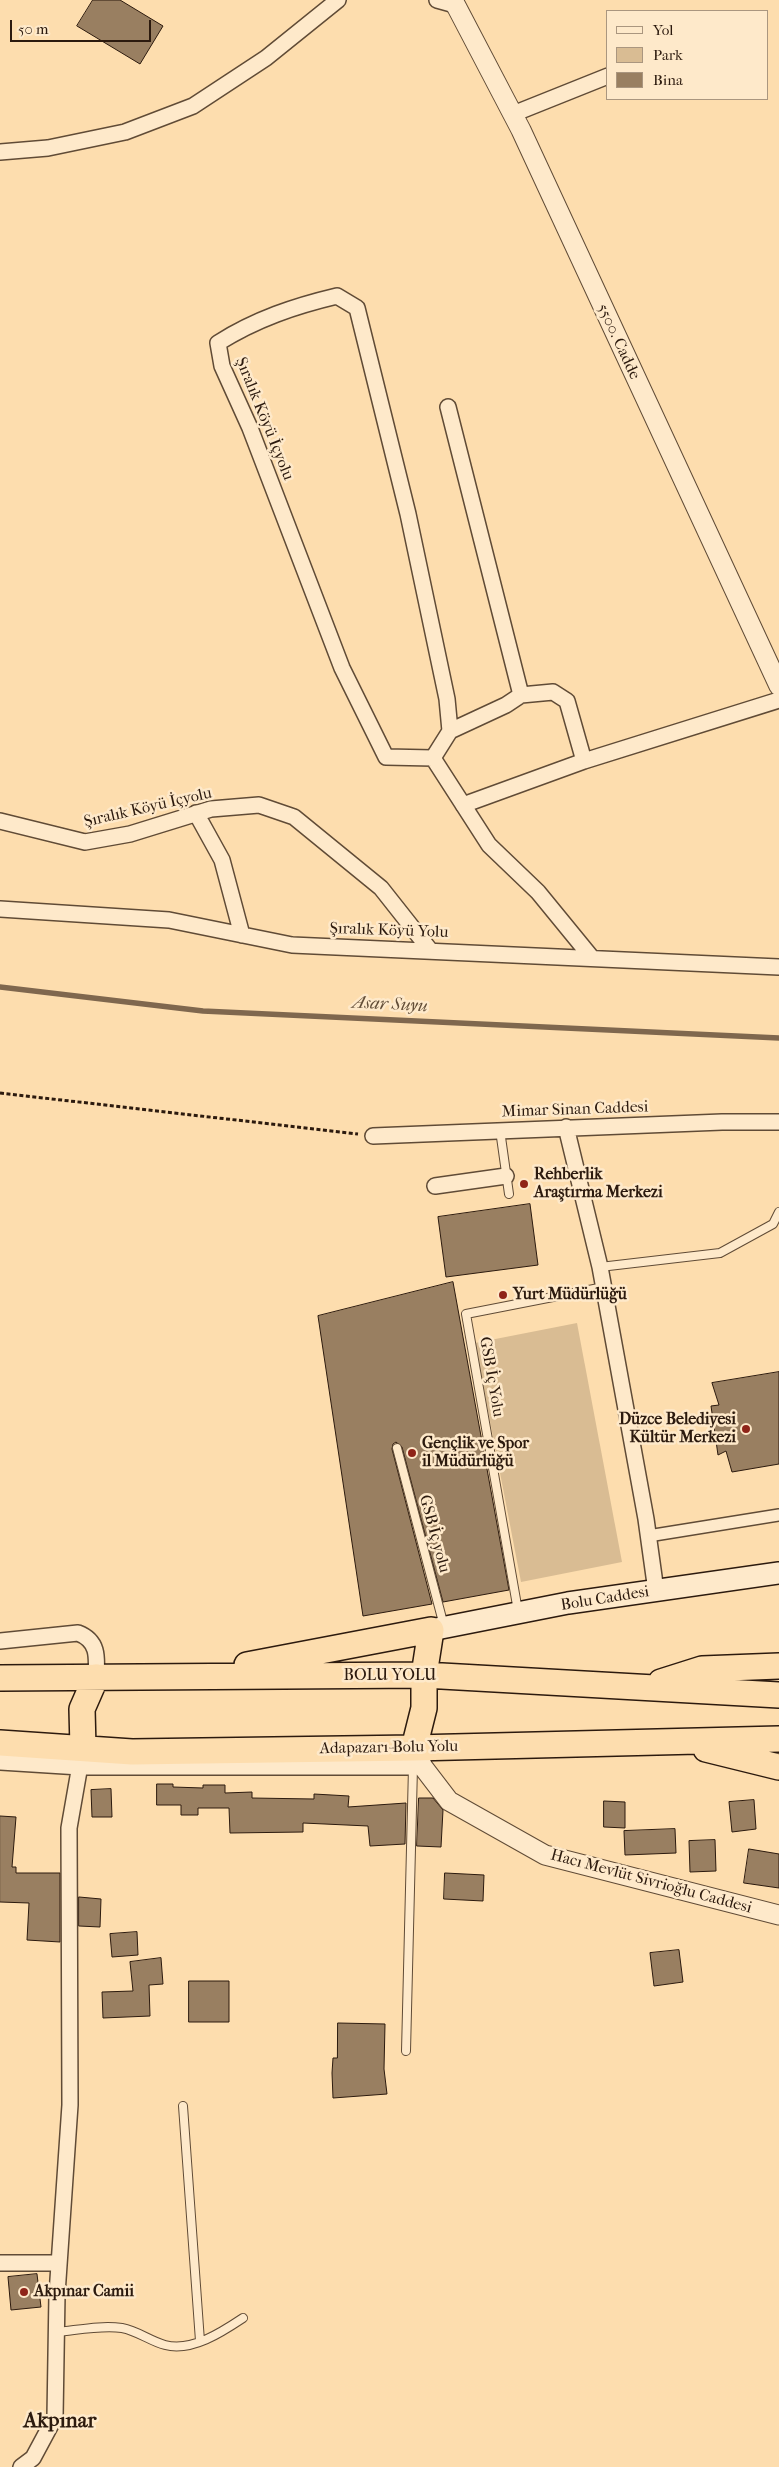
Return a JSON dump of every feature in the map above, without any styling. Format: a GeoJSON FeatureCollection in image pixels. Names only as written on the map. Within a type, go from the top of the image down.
{"type":"FeatureCollection","features":[{"type":"Feature","properties":{"kind":"highway"},"geometry":{"type":"LineString","coordinates":[[183,1677],[438,1629],[424,1675],[424,1708],[417,1761]]}},
{"type":"Feature","properties":{"kind":"highway"},"geometry":{"type":"LineString","coordinates":[[643,1687],[702,1669],[779,1666]]}},
{"type":"Feature","properties":{"kind":"highway","name":"BOLU YOLU"},"geometry":{"type":"LineString","coordinates":[[0,1678],[424,1675],[779,1694]]}},
{"type":"Feature","properties":{"kind":"highway"},"geometry":{"type":"LineString","coordinates":[[82,1758],[82,1709],[96,1678]]}},
{"type":"Feature","properties":{"kind":"highway","name":"Adapazarı-Bolu Yolu"},"geometry":{"type":"LineString","coordinates":[[0,1743],[82,1758],[132,1752],[417,1761],[674,1741],[779,1739]]}},
{"type":"Feature","properties":{"kind":"highway"},"geometry":{"type":"LineString","coordinates":[[674,1741],[779,1767]]}},
{"type":"Feature","properties":{"kind":"main road","name":"Bolu Caddesi"},"geometry":{"type":"LineString","coordinates":[[438,1629],[518,1613],[779,1573]]}},
{"type":"Feature","properties":{"kind":"street"},"geometry":{"type":"LineString","coordinates":[[0,152],[48,148],[125,132],[193,106],[266,58],[338,0]]}},
{"type":"Feature","properties":{"kind":"street","name":"5500. Cadde"},"geometry":{"type":"LineString","coordinates":[[448,2],[513,114],[779,686]]}},
{"type":"Feature","properties":{"kind":"street"},"geometry":{"type":"LineString","coordinates":[[513,114],[606,77]]}},
{"type":"Feature","properties":{"kind":"street","name":"Şıralık Köyü İçyolu"},"geometry":{"type":"LineString","coordinates":[[433,758],[386,757],[342,668],[250,428],[222,366],[218,343],[243,327],[292,307],[337,296],[357,308],[408,514],[447,699],[450,731]]}},
{"type":"Feature","properties":{"kind":"street"},"geometry":{"type":"LineString","coordinates":[[448,407],[520,695]]}},
{"type":"Feature","properties":{"kind":"street"},"geometry":{"type":"LineString","coordinates":[[584,761],[567,701],[553,692],[520,695],[506,705],[450,731],[433,758],[489,845],[538,892],[592,958]]}},
{"type":"Feature","properties":{"kind":"street"},"geometry":{"type":"LineString","coordinates":[[463,805],[584,761],[779,700]]}},
{"type":"Feature","properties":{"kind":"street","name":"Şıralık Köyü İçyolu"},"geometry":{"type":"LineString","coordinates":[[0,821],[85,842],[130,834],[210,809],[259,805],[294,817],[382,888],[430,950]]}},
{"type":"Feature","properties":{"kind":"street"},"geometry":{"type":"LineString","coordinates":[[196,813],[222,860],[242,935]]}},
{"type":"Feature","properties":{"kind":"street","name":"Şıralık Köyü Yolu"},"geometry":{"type":"LineString","coordinates":[[0,909],[169,920],[292,945],[779,967]]}},
{"type":"Feature","properties":{"kind":"street","name":"Mimar Sinan Caddesi"},"geometry":{"type":"LineString","coordinates":[[373,1136],[566,1127],[779,1122]]}},
{"type":"Feature","properties":{"kind":"street"},"geometry":{"type":"LineString","coordinates":[[566,1127],[600,1266],[656,1591]]}},
{"type":"Feature","properties":{"kind":"street"},"geometry":{"type":"LineString","coordinates":[[434,1186],[506,1176]]}},
{"type":"Feature","properties":{"kind":"street"},"geometry":{"type":"LineString","coordinates":[[648,1536],[779,1515]]}},
{"type":"Feature","properties":{"kind":"street"},"geometry":{"type":"LineString","coordinates":[[0,1641],[78,1633],[83,1635],[96,1648],[98,1654],[96,1678]]}},
{"type":"Feature","properties":{"kind":"street"},"geometry":{"type":"LineString","coordinates":[[0,1762],[82,1758],[69,1828],[70,2105],[59,2263],[55,2418],[33,2458],[21,2467]]}},
{"type":"Feature","properties":{"kind":"street","name":"Hacı Mevlüt Sivrioğlu Caddesi"},"geometry":{"type":"LineString","coordinates":[[417,1761],[449,1801],[545,1855],[779,1915]]}},
{"type":"Feature","properties":{"kind":"street"},"geometry":{"type":"LineString","coordinates":[[0,2263],[59,2263]]}},
{"type":"Feature","properties":{"kind":"lane"},"geometry":{"type":"LineString","coordinates":[[500,1130],[509,1194]]}},
{"type":"Feature","properties":{"kind":"lane"},"geometry":{"type":"LineString","coordinates":[[600,1266],[720,1253],[773,1224],[779,1212]]}},
{"type":"Feature","properties":{"kind":"lane","name":"GSB İç Yolu"},"geometry":{"type":"LineString","coordinates":[[518,1613],[466,1314],[604,1287]]}},
{"type":"Feature","properties":{"kind":"lane","name":"GSB İç yolu"},"geometry":{"type":"LineString","coordinates":[[397,1448],[438,1629]]}},
{"type":"Feature","properties":{"kind":"lane"},"geometry":{"type":"LineString","coordinates":[[406,2051],[417,1761]]}},
{"type":"Feature","properties":{"kind":"lane"},"geometry":{"type":"LineString","coordinates":[[183,2106],[200,2341]]}},
{"type":"Feature","properties":{"kind":"lane"},"geometry":{"type":"LineString","coordinates":[[57,2332],[122,2328],[143,2334],[166,2345],[182,2346],[215,2335],[243,2318]]}},
{"type":"Feature","properties":{"kind":"path"},"geometry":{"type":"LineString","coordinates":[[0,1094],[373,1136]]}},
{"type":"Feature","properties":{"kind":"green space"},"geometry":{"type":"Polygon","coordinates":[[[577,1323],[622,1562],[521,1582],[475,1343],[577,1323]]]}},
{"type":"Feature","properties":{"kind":"building"},"geometry":{"type":"Polygon","coordinates":[[[93,0],[120,0],[163,26],[140,64],[77,26],[93,0]]]}},
{"type":"Feature","properties":{"kind":"building","name":"Rehberlik Araştırma Merkezi"},"geometry":{"type":"Polygon","coordinates":[[[530,1204],[538,1265],[446,1277],[438,1217],[530,1204]]]}},
{"type":"Feature","properties":{"kind":"building","name":"Gençlik ve Spor il Müdürlüğü"},"geometry":{"type":"Polygon","coordinates":[[[453,1282],[509,1590],[443,1602],[402,1447],[396,1442],[393,1444],[392,1449],[432,1604],[363,1616],[318,1316],[453,1282]]]}},
{"type":"Feature","properties":{"kind":"building","name":"Düzce Belediyesi Kültür Merkezi"},"geometry":{"type":"Polygon","coordinates":[[[779,1372],[779,1464],[732,1472],[726,1451],[718,1455],[711,1406],[719,1405],[712,1383],[779,1372]]]}},
{"type":"Feature","properties":{"kind":"building"},"geometry":{"type":"Polygon","coordinates":[[[157,1784],[173,1784],[173,1787],[203,1788],[203,1785],[225,1785],[225,1793],[252,1792],[252,1798],[314,1799],[314,1794],[349,1796],[348,1807],[406,1803],[405,1844],[370,1846],[368,1826],[303,1823],[303,1832],[230,1833],[229,1808],[198,1808],[198,1815],[181,1815],[181,1805],[157,1805],[157,1784]]]}},
{"type":"Feature","properties":{"kind":"building"},"geometry":{"type":"Polygon","coordinates":[[[111,1789],[112,1817],[92,1817],[91,1790],[111,1789]]]}},
{"type":"Feature","properties":{"kind":"building"},"geometry":{"type":"Polygon","coordinates":[[[419,1798],[433,1798],[443,1810],[441,1847],[417,1846],[419,1798]]]}},
{"type":"Feature","properties":{"kind":"building"},"geometry":{"type":"Polygon","coordinates":[[[754,1800],[756,1829],[732,1832],[729,1802],[754,1800]]]}},
{"type":"Feature","properties":{"kind":"building"},"geometry":{"type":"Polygon","coordinates":[[[604,1801],[625,1802],[625,1828],[604,1827],[604,1801]]]}},
{"type":"Feature","properties":{"kind":"building"},"geometry":{"type":"Polygon","coordinates":[[[0,1816],[16,1817],[12,1867],[16,1867],[16,1873],[60,1873],[60,1942],[27,1940],[29,1903],[0,1902],[0,1816]]]}},
{"type":"Feature","properties":{"kind":"building"},"geometry":{"type":"Polygon","coordinates":[[[675,1829],[676,1853],[625,1855],[624,1831],[675,1829]]]}},
{"type":"Feature","properties":{"kind":"building"},"geometry":{"type":"Polygon","coordinates":[[[715,1840],[716,1871],[690,1872],[689,1841],[715,1840]]]}},
{"type":"Feature","properties":{"kind":"building"},"geometry":{"type":"Polygon","coordinates":[[[749,1849],[779,1854],[779,1888],[744,1883],[749,1849]]]}},
{"type":"Feature","properties":{"kind":"building"},"geometry":{"type":"Polygon","coordinates":[[[445,1873],[484,1875],[483,1901],[444,1899],[445,1873]]]}},
{"type":"Feature","properties":{"kind":"building"},"geometry":{"type":"Polygon","coordinates":[[[79,1897],[101,1899],[100,1927],[79,1926],[79,1897]]]}},
{"type":"Feature","properties":{"kind":"building"},"geometry":{"type":"Polygon","coordinates":[[[137,1932],[138,1955],[112,1957],[110,1934],[137,1932]]]}},
{"type":"Feature","properties":{"kind":"building"},"geometry":{"type":"Polygon","coordinates":[[[679,1950],[683,1982],[654,1986],[650,1953],[679,1950]]]}},
{"type":"Feature","properties":{"kind":"building"},"geometry":{"type":"Polygon","coordinates":[[[161,1958],[163,1984],[149,1985],[150,2016],[103,2018],[102,1992],[133,1991],[130,1962],[161,1958]]]}},
{"type":"Feature","properties":{"kind":"building"},"geometry":{"type":"Polygon","coordinates":[[[189,1981],[229,1981],[229,2022],[189,2022],[189,1981]]]}},
{"type":"Feature","properties":{"kind":"building"},"geometry":{"type":"Polygon","coordinates":[[[338,2023],[385,2024],[384,2069],[387,2094],[333,2098],[333,2058],[337,2058],[338,2023]]]}},
{"type":"Feature","properties":{"kind":"building","name":"Akpınar Camii"},"geometry":{"type":"Polygon","coordinates":[[[37,2274],[41,2307],[11,2310],[8,2277],[37,2274]]]}},
{"type":"Feature","properties":{"kind":"waterway","name":"Asar Suyu"},"geometry":{"type":"LineString","coordinates":[[0,987],[203,1011],[779,1038]]}},
{"type":"Feature","properties":{"kind":"place","name":"Rehberlik Araştırma Merkezi"},"geometry":{"type":"Point","coordinates":[524,1184]}},
{"type":"Feature","properties":{"kind":"place","name":"Yurt Müdürlüğü"},"geometry":{"type":"Point","coordinates":[503,1295]}},
{"type":"Feature","properties":{"kind":"place","name":"Düzce Belediyesi Kültür Merkezi"},"geometry":{"type":"Point","coordinates":[746,1429]}},
{"type":"Feature","properties":{"kind":"place","name":"Gençlik ve Spor il Müdürlüğü"},"geometry":{"type":"Point","coordinates":[412,1453]}},
{"type":"Feature","properties":{"kind":"place","name":"Akpınar Camii"},"geometry":{"type":"Point","coordinates":[24,2292]}},
{"type":"Feature","properties":{"kind":"district","name":"Akpınar"},"geometry":{"type":"Point","coordinates":[60,2422]}}]}
